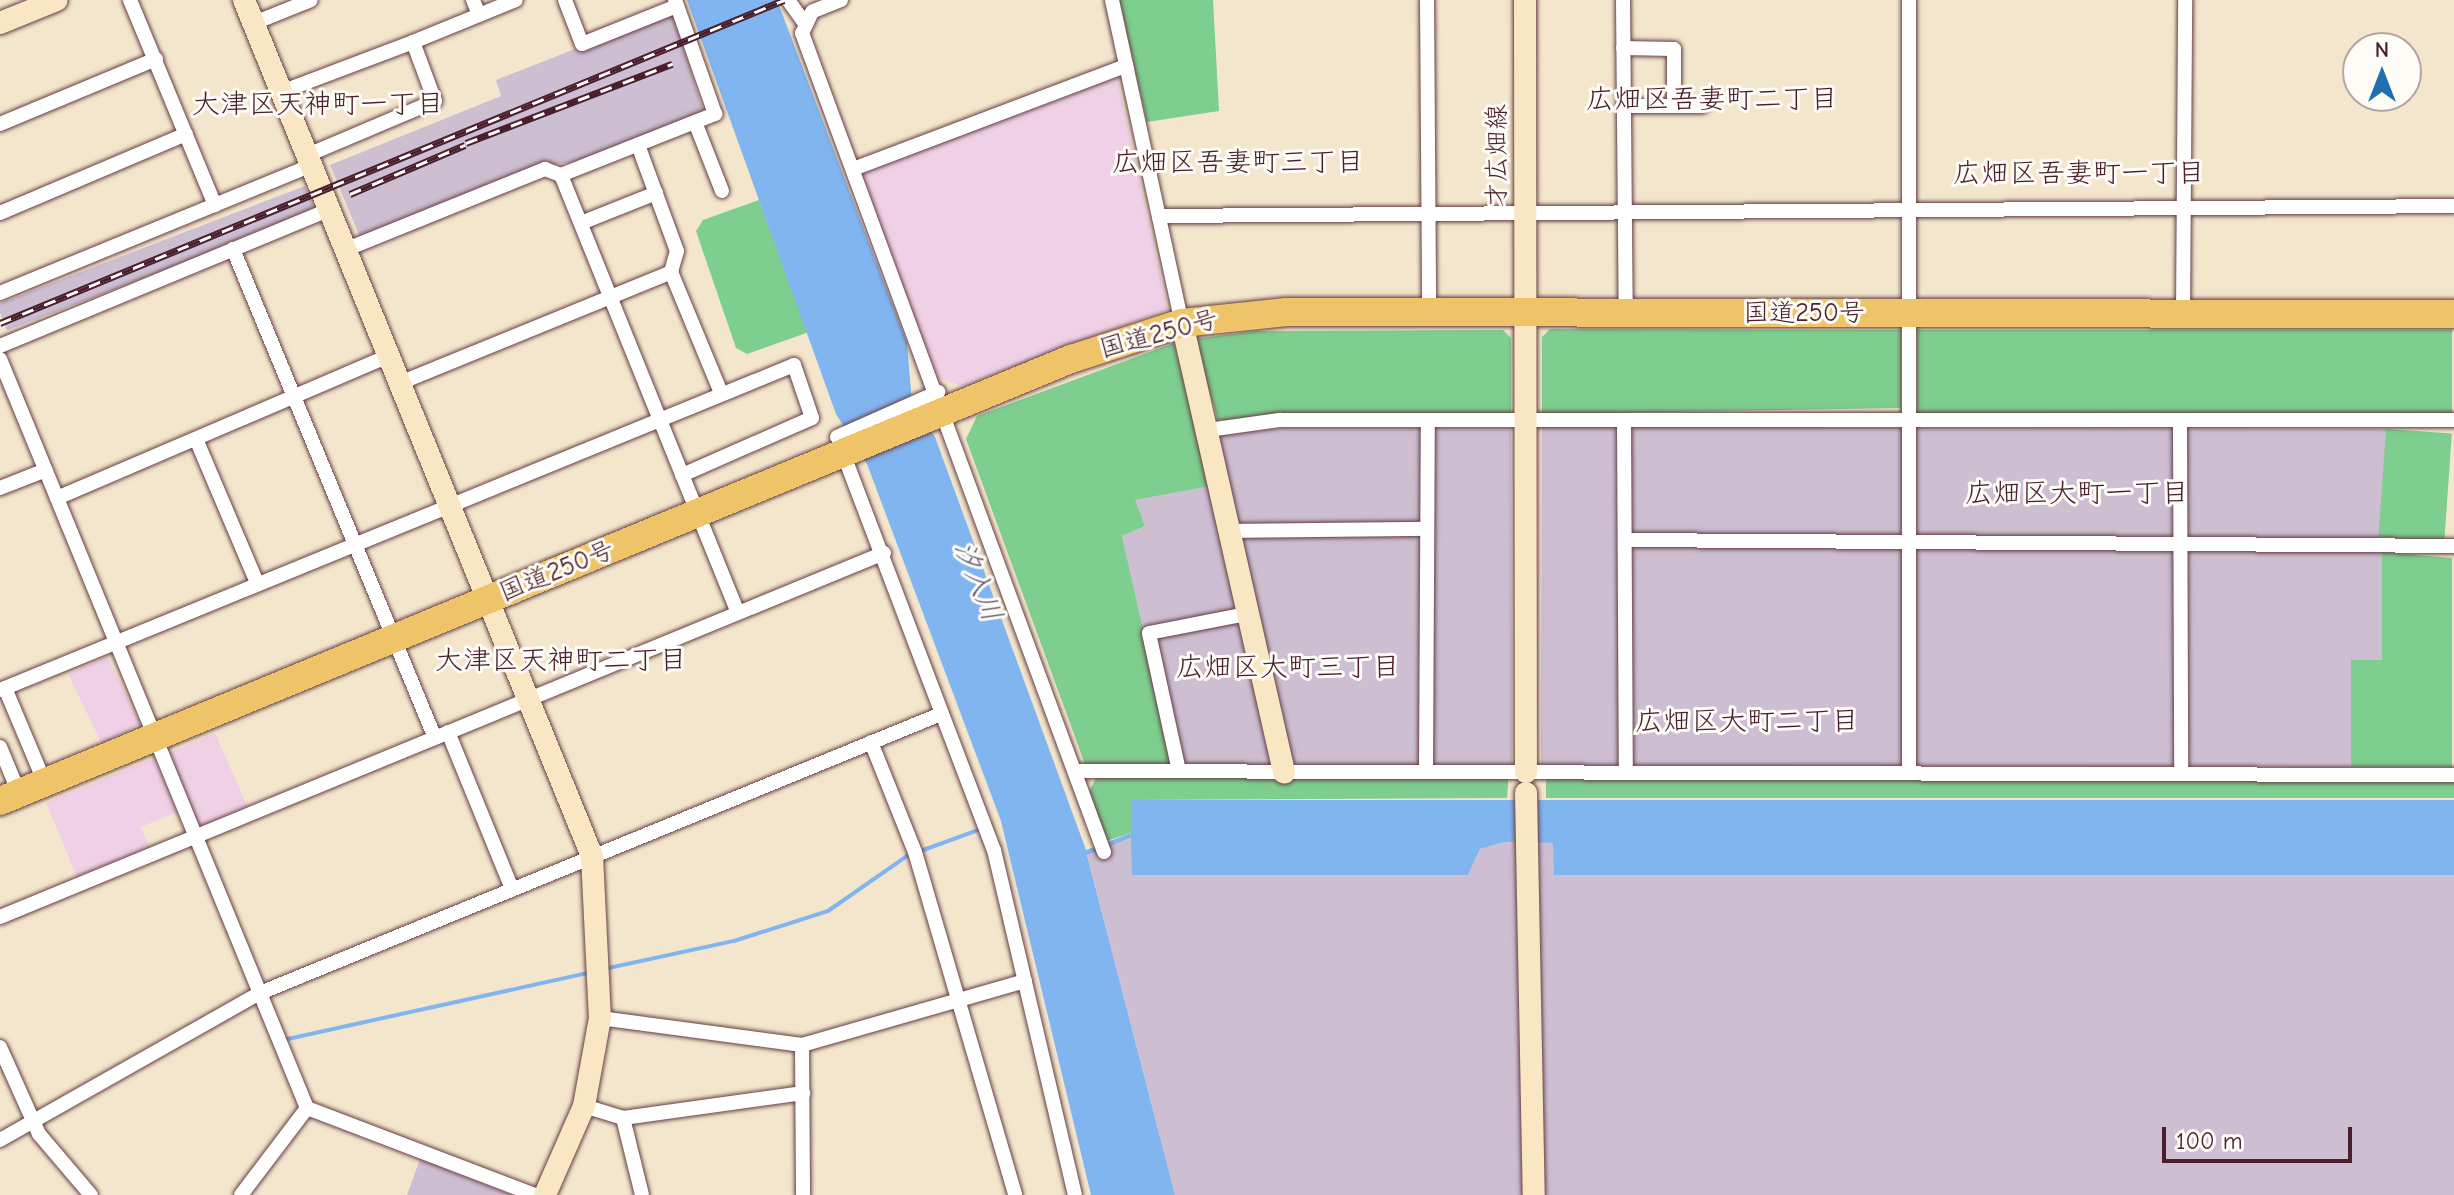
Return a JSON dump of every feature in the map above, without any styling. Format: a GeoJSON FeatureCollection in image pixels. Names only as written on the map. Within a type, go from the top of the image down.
{"type":"FeatureCollection","features":[{"type":"Feature","properties":{"kind":"highway","name":"国道250号"},"geometry":{"type":"LineString","coordinates":[[21,792],[697,514],[840,445],[941,402],[1182,323],[1286,312],[1626,315],[2454,314]]}},
{"type":"Feature","properties":{"kind":"street"},"geometry":{"type":"LineString","coordinates":[[0,23],[57,0]]}},
{"type":"Feature","properties":{"kind":"street"},"geometry":{"type":"LineString","coordinates":[[130,0],[215,205]]}},
{"type":"Feature","properties":{"kind":"street"},"geometry":{"type":"LineString","coordinates":[[244,0],[452,502],[592,856],[600,1018],[584,1106],[545,1195]]}},
{"type":"Feature","properties":{"kind":"street"},"geometry":{"type":"LineString","coordinates":[[254,23],[311,0]]}},
{"type":"Feature","properties":{"kind":"street"},"geometry":{"type":"LineString","coordinates":[[473,0],[479,15]]}},
{"type":"Feature","properties":{"kind":"street"},"geometry":{"type":"LineString","coordinates":[[281,92],[479,15],[492,4],[516,0]]}},
{"type":"Feature","properties":{"kind":"street"},"geometry":{"type":"LineString","coordinates":[[347,249],[545,169],[561,175],[715,114],[676,3],[582,44],[565,0]]}},
{"type":"Feature","properties":{"kind":"street"},"geometry":{"type":"LineString","coordinates":[[788,0],[803,21],[853,169],[1102,847]]}},
{"type":"Feature","properties":{"kind":"street"},"geometry":{"type":"LineString","coordinates":[[803,21],[841,0]]}},
{"type":"Feature","properties":{"kind":"street"},"geometry":{"type":"LineString","coordinates":[[1112,0],[1284,773]]}},
{"type":"Feature","properties":{"kind":"street"},"geometry":{"type":"LineString","coordinates":[[1427,0],[1429,313]]}},
{"type":"Feature","properties":{"kind":"street","name":"才広畑線"},"geometry":{"type":"LineString","coordinates":[[1525,0],[1526,783],[1534,1195]]}},
{"type":"Feature","properties":{"kind":"street"},"geometry":{"type":"LineString","coordinates":[[1623,0],[1626,315]]}},
{"type":"Feature","properties":{"kind":"street"},"geometry":{"type":"LineString","coordinates":[[1909,0],[1909,769]]}},
{"type":"Feature","properties":{"kind":"street"},"geometry":{"type":"LineString","coordinates":[[2183,314],[2185,0]]}},
{"type":"Feature","properties":{"kind":"street"},"geometry":{"type":"LineString","coordinates":[[0,293],[215,205],[435,101],[413,42]]}},
{"type":"Feature","properties":{"kind":"street"},"geometry":{"type":"LineString","coordinates":[[1623,48],[1674,49],[1674,105]]}},
{"type":"Feature","properties":{"kind":"street"},"geometry":{"type":"LineString","coordinates":[[0,124],[156,59]]}},
{"type":"Feature","properties":{"kind":"street"},"geometry":{"type":"LineString","coordinates":[[853,169],[1126,66]]}},
{"type":"Feature","properties":{"kind":"street"},"geometry":{"type":"LineString","coordinates":[[1624,106],[1702,106]]}},
{"type":"Feature","properties":{"kind":"street"},"geometry":{"type":"LineString","coordinates":[[695,122],[722,191]]}},
{"type":"Feature","properties":{"kind":"street"},"geometry":{"type":"LineString","coordinates":[[0,213],[186,134]]}},
{"type":"Feature","properties":{"kind":"street"},"geometry":{"type":"LineString","coordinates":[[638,145],[677,251],[671,272],[721,393]]}},
{"type":"Feature","properties":{"kind":"street"},"geometry":{"type":"LineString","coordinates":[[561,175],[738,612]]}},
{"type":"Feature","properties":{"kind":"street"},"geometry":{"type":"LineString","coordinates":[[581,223],[656,193]]}},
{"type":"Feature","properties":{"kind":"street"},"geometry":{"type":"LineString","coordinates":[[1159,216],[2454,206]]}},
{"type":"Feature","properties":{"kind":"street"},"geometry":{"type":"LineString","coordinates":[[0,346],[330,209]]}},
{"type":"Feature","properties":{"kind":"street"},"geometry":{"type":"LineString","coordinates":[[233,249],[394,638],[512,889]]}},
{"type":"Feature","properties":{"kind":"street"},"geometry":{"type":"LineString","coordinates":[[402,382],[671,272]]}},
{"type":"Feature","properties":{"kind":"street"},"geometry":{"type":"LineString","coordinates":[[57,498],[391,355]]}},
{"type":"Feature","properties":{"kind":"street"},"geometry":{"type":"LineString","coordinates":[[0,359],[307,1108],[535,1195]]}},
{"type":"Feature","properties":{"kind":"street"},"geometry":{"type":"LineString","coordinates":[[21,792],[2,689],[452,502],[794,365],[812,418],[682,475]]}},
{"type":"Feature","properties":{"kind":"street"},"geometry":{"type":"LineString","coordinates":[[1208,430],[1279,420],[2454,420]]}},
{"type":"Feature","properties":{"kind":"street"},"geometry":{"type":"LineString","coordinates":[[2180,420],[2181,772]]}},
{"type":"Feature","properties":{"kind":"street"},"geometry":{"type":"LineString","coordinates":[[1426,771],[1428,421]]}},
{"type":"Feature","properties":{"kind":"street"},"geometry":{"type":"LineString","coordinates":[[1624,421],[1626,771]]}},
{"type":"Feature","properties":{"kind":"street"},"geometry":{"type":"LineString","coordinates":[[196,439],[257,583]]}},
{"type":"Feature","properties":{"kind":"street"},"geometry":{"type":"LineString","coordinates":[[840,445],[884,553],[941,714],[994,850],[1075,1195]]}},
{"type":"Feature","properties":{"kind":"street"},"geometry":{"type":"LineString","coordinates":[[0,488],[46,470]]}},
{"type":"Feature","properties":{"kind":"street"},"geometry":{"type":"LineString","coordinates":[[1230,531],[1427,529]]}},
{"type":"Feature","properties":{"kind":"street"},"geometry":{"type":"LineString","coordinates":[[1625,540],[2181,547],[2454,546]]}},
{"type":"Feature","properties":{"kind":"street"},"geometry":{"type":"LineString","coordinates":[[0,917],[884,553]]}},
{"type":"Feature","properties":{"kind":"street"},"geometry":{"type":"LineString","coordinates":[[1179,771],[1149,633],[1247,614]]}},
{"type":"Feature","properties":{"kind":"street"},"geometry":{"type":"LineString","coordinates":[[0,1140],[260,993],[941,714]]}},
{"type":"Feature","properties":{"kind":"street"},"geometry":{"type":"LineString","coordinates":[[871,742],[915,852],[1015,1195]]}},
{"type":"Feature","properties":{"kind":"street"},"geometry":{"type":"LineString","coordinates":[[0,747],[21,792]]}},
{"type":"Feature","properties":{"kind":"street"},"geometry":{"type":"LineString","coordinates":[[1075,771],[1426,771],[1526,783],[1626,771],[1909,769],[2454,775]]}},
{"type":"Feature","properties":{"kind":"street"},"geometry":{"type":"LineString","coordinates":[[600,1018],[802,1045],[1025,981]]}},
{"type":"Feature","properties":{"kind":"street"},"geometry":{"type":"LineString","coordinates":[[802,1045],[803,1195]]}},
{"type":"Feature","properties":{"kind":"street"},"geometry":{"type":"LineString","coordinates":[[0,1047],[32,1121],[91,1195]]}},
{"type":"Feature","properties":{"kind":"street"},"geometry":{"type":"LineString","coordinates":[[584,1106],[623,1118],[803,1093]]}},
{"type":"Feature","properties":{"kind":"street"},"geometry":{"type":"LineString","coordinates":[[241,1195],[307,1108]]}},
{"type":"Feature","properties":{"kind":"street"},"geometry":{"type":"LineString","coordinates":[[623,1118],[642,1195]]}},
{"type":"Feature","properties":{"kind":"shaded area"},"geometry":{"type":"Polygon","coordinates":[[[672,11],[704,114],[574,162],[534,166],[360,237],[330,165],[501,96],[496,80],[672,11]]]}},
{"type":"Feature","properties":{"kind":"shaded area"},"geometry":{"type":"Polygon","coordinates":[[[1116,73],[1168,309],[962,386],[938,378],[858,170],[1116,73]]]}},
{"type":"Feature","properties":{"kind":"shaded area"},"geometry":{"type":"Polygon","coordinates":[[[305,186],[315,212],[7,330],[0,303],[305,186]]]}},
{"type":"Feature","properties":{"kind":"shaded area"},"geometry":{"type":"Polygon","coordinates":[[[1542,427],[2386,429],[2382,660],[2351,660],[2351,767],[1541,765],[1542,427]]]}},
{"type":"Feature","properties":{"kind":"shaded area"},"geometry":{"type":"Polygon","coordinates":[[[1281,428],[1511,428],[1512,766],[1288,765],[1218,442],[1220,435],[1281,428]]]}},
{"type":"Feature","properties":{"kind":"shaded area"},"geometry":{"type":"Polygon","coordinates":[[[1211,486],[1273,758],[1269,766],[1174,766],[1122,536],[1145,526],[1134,500],[1211,486]]]}},
{"type":"Feature","properties":{"kind":"shaded area"},"geometry":{"type":"Polygon","coordinates":[[[107,656],[140,724],[102,743],[68,675],[107,656]]]}},
{"type":"Feature","properties":{"kind":"shaded area"},"geometry":{"type":"Polygon","coordinates":[[[215,733],[248,808],[206,826],[198,823],[169,753],[215,733]]]}},
{"type":"Feature","properties":{"kind":"shaded area"},"geometry":{"type":"Polygon","coordinates":[[[154,758],[177,812],[141,827],[150,849],[78,879],[46,803],[154,758]]]}},
{"type":"Feature","properties":{"kind":"shaded area"},"geometry":{"type":"Polygon","coordinates":[[[1132,838],[1132,875],[1468,875],[1480,849],[1505,842],[1553,843],[1555,875],[2454,875],[2454,1195],[1175,1195],[1087,854],[1132,838]]]}},
{"type":"Feature","properties":{"kind":"shaded area"},"geometry":{"type":"Polygon","coordinates":[[[420,1159],[512,1195],[407,1195],[420,1159]]]}},
{"type":"Feature","properties":{"kind":"green space"},"geometry":{"type":"Polygon","coordinates":[[[1119,0],[1213,0],[1219,111],[1147,122],[1119,0]]]}},
{"type":"Feature","properties":{"kind":"green space"},"geometry":{"type":"Polygon","coordinates":[[[759,200],[809,332],[747,354],[736,348],[696,231],[703,220],[759,200]]]}},
{"type":"Feature","properties":{"kind":"green space"},"geometry":{"type":"Polygon","coordinates":[[[1550,329],[1901,330],[1901,408],[1542,414],[1542,337],[1550,329]]]}},
{"type":"Feature","properties":{"kind":"green space"},"geometry":{"type":"Polygon","coordinates":[[[1503,330],[1511,338],[1511,414],[1218,420],[1194,339],[1256,331],[1503,330]]]}},
{"type":"Feature","properties":{"kind":"green space"},"geometry":{"type":"Polygon","coordinates":[[[1917,330],[2452,330],[2452,413],[1917,413],[1917,330]]]}},
{"type":"Feature","properties":{"kind":"green space"},"geometry":{"type":"Polygon","coordinates":[[[1174,343],[1211,486],[1135,500],[1145,526],[1122,536],[1174,766],[1085,764],[966,439],[977,416],[1174,343]]]}},
{"type":"Feature","properties":{"kind":"green space"},"geometry":{"type":"Polygon","coordinates":[[[2386,429],[2452,434],[2444,541],[2378,537],[2386,429]]]}},
{"type":"Feature","properties":{"kind":"green space"},"geometry":{"type":"Polygon","coordinates":[[[2382,552],[2452,558],[2452,767],[2351,767],[2351,660],[2382,660],[2382,552]]]}},
{"type":"Feature","properties":{"kind":"green space"},"geometry":{"type":"Polygon","coordinates":[[[1097,776],[1508,779],[1508,786],[1507,798],[1132,800],[1131,833],[1106,841],[1089,792],[1097,776]]]}},
{"type":"Feature","properties":{"kind":"green space"},"geometry":{"type":"Polygon","coordinates":[[[1546,777],[2454,777],[2454,798],[1546,798],[1546,777]]]}},
{"type":"Feature","properties":{"kind":"water","name":"汐入川"},"geometry":{"type":"Polygon","coordinates":[[[687,0],[777,0],[907,343],[912,403],[935,437],[1086,850],[1131,833],[1131,800],[2454,800],[2454,875],[1554,875],[1553,843],[1505,842],[1480,849],[1468,875],[1132,875],[1131,838],[1087,855],[1175,1195],[1091,1195],[1001,821],[867,464],[836,414],[687,0]]]}},
{"type":"Feature","properties":{"kind":"waterway"},"geometry":{"type":"LineString","coordinates":[[604,969],[734,941],[828,911],[907,856],[981,829]]}},
{"type":"Feature","properties":{"kind":"waterway"},"geometry":{"type":"LineString","coordinates":[[283,1040],[591,972]]}},
{"type":"Feature","properties":{"kind":"railway"},"geometry":{"type":"LineString","coordinates":[[0,323],[784,0]]}},
{"type":"Feature","properties":{"kind":"railway"},"geometry":{"type":"LineString","coordinates":[[466,143],[672,64]]}},
{"type":"Feature","properties":{"kind":"railway"},"geometry":{"type":"LineString","coordinates":[[350,194],[465,145]]}},
{"type":"Feature","properties":{"kind":"district","name":"広畑区吾妻町二丁目"},"geometry":{"type":"Point","coordinates":[1712,99]}},
{"type":"Feature","properties":{"kind":"district","name":"大津区天神町一丁目"},"geometry":{"type":"Point","coordinates":[318,104]}},
{"type":"Feature","properties":{"kind":"district","name":"広畑区吾妻町三丁目"},"geometry":{"type":"Point","coordinates":[1238,162]}},
{"type":"Feature","properties":{"kind":"district","name":"広畑区吾妻町一丁目"},"geometry":{"type":"Point","coordinates":[2079,173]}},
{"type":"Feature","properties":{"kind":"district","name":"広畑区大町一丁目"},"geometry":{"type":"Point","coordinates":[2077,493]}},
{"type":"Feature","properties":{"kind":"district","name":"大津区天神町二丁目"},"geometry":{"type":"Point","coordinates":[561,660]}},
{"type":"Feature","properties":{"kind":"district","name":"広畑区大町三丁目"},"geometry":{"type":"Point","coordinates":[1288,667]}},
{"type":"Feature","properties":{"kind":"district","name":"広畑区大町二丁目"},"geometry":{"type":"Point","coordinates":[1747,721]}}]}
